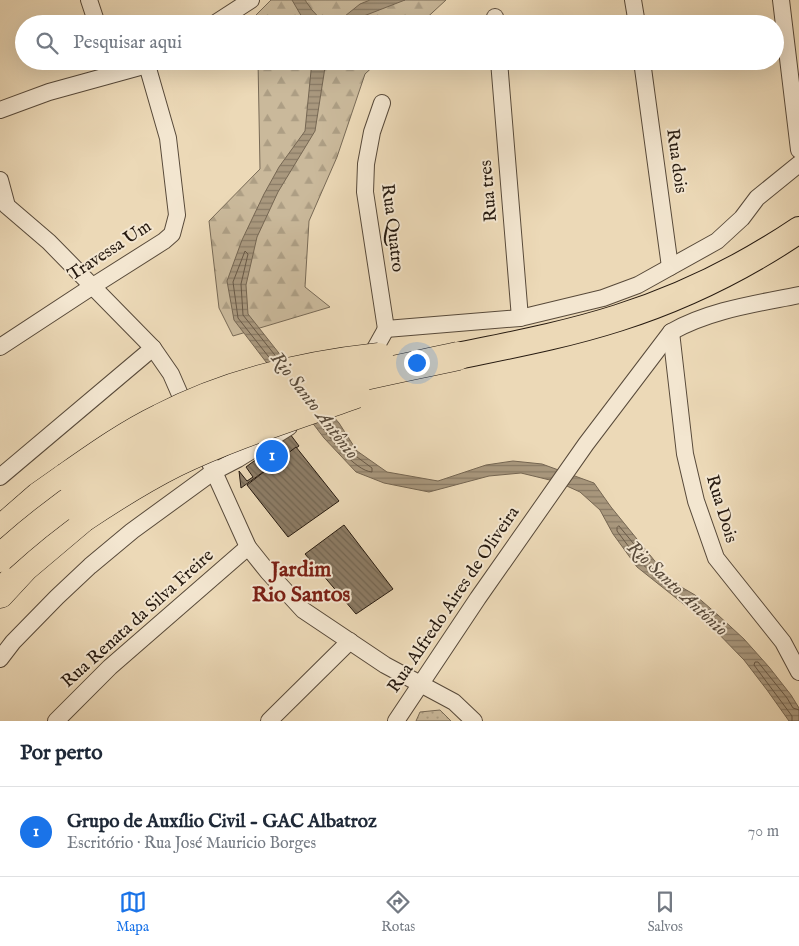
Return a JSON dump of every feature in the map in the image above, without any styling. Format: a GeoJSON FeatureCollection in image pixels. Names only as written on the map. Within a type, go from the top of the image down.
{"type":"FeatureCollection","features":[{"type":"Feature","properties":{"kind":"highway"},"geometry":{"type":"LineString","coordinates":[[0,558],[22,537],[74,497],[109,474],[149,452],[212,422],[265,403],[333,383],[572,331],[618,318],[660,303],[713,280],[799,230]]}},
{"type":"Feature","properties":{"kind":"highway"},"geometry":{"type":"LineString","coordinates":[[0,530],[39,496],[96,456],[160,418],[216,394],[262,378],[321,364],[395,356],[458,356]]}},
{"type":"Feature","properties":{"kind":"highway"},"geometry":{"type":"LineString","coordinates":[[0,594],[25,567],[83,518],[174,464],[211,447],[410,376],[458,356]]}},
{"type":"Feature","properties":{"kind":"street"},"geometry":{"type":"LineString","coordinates":[[90,0],[94,15]]}},
{"type":"Feature","properties":{"kind":"street"},"geometry":{"type":"LineString","coordinates":[[228,15],[251,0]]}},
{"type":"Feature","properties":{"kind":"street"},"geometry":{"type":"LineString","coordinates":[[634,0],[636,15]]}},
{"type":"Feature","properties":{"kind":"street"},"geometry":{"type":"LineString","coordinates":[[781,0],[783,15]]}},
{"type":"Feature","properties":{"kind":"street"},"geometry":{"type":"LineString","coordinates":[[784,25],[799,150]]}},
{"type":"Feature","properties":{"kind":"street"},"geometry":{"type":"LineString","coordinates":[[0,110],[104,70]]}},
{"type":"Feature","properties":{"kind":"street","name":"Travessa Um"},"geometry":{"type":"LineString","coordinates":[[0,348],[172,234],[177,215],[168,138],[152,70]]}},
{"type":"Feature","properties":{"kind":"street","name":"Rua tres"},"geometry":{"type":"LineString","coordinates":[[499,70],[520,318]]}},
{"type":"Feature","properties":{"kind":"street","name":"Rua dois"},"geometry":{"type":"LineString","coordinates":[[643,70],[670,266]]}},
{"type":"Feature","properties":{"kind":"street","name":"Rua Quatro"},"geometry":{"type":"LineString","coordinates":[[382,103],[372,132],[366,164],[365,192],[386,329]]}},
{"type":"Feature","properties":{"kind":"street"},"geometry":{"type":"LineString","coordinates":[[0,659],[13,642],[57,597],[132,531],[213,472],[238,459],[339,394],[366,364],[386,329],[520,318],[603,298],[638,285],[717,241],[742,218],[757,198],[799,164]]}},
{"type":"Feature","properties":{"kind":"street"},"geometry":{"type":"LineString","coordinates":[[0,180],[4,210],[49,242],[153,348],[171,374],[248,547],[268,572],[303,610],[385,665],[454,702],[474,721]]}},
{"type":"Feature","properties":{"kind":"street"},"geometry":{"type":"LineString","coordinates":[[671,332],[690,321],[708,315],[799,295]]}},
{"type":"Feature","properties":{"kind":"street","name":"Rua Alfredo Aires de Oliveira"},"geometry":{"type":"LineString","coordinates":[[396,721],[478,598],[586,444],[671,332]]}},
{"type":"Feature","properties":{"kind":"street","name":"Rua Dois"},"geometry":{"type":"LineString","coordinates":[[671,332],[685,454],[696,501],[716,558],[783,642],[799,672]]}},
{"type":"Feature","properties":{"kind":"street"},"geometry":{"type":"LineString","coordinates":[[0,477],[153,348]]}},
{"type":"Feature","properties":{"kind":"street","name":"Rua Renata da Silva Freire"},"geometry":{"type":"LineString","coordinates":[[56,721],[110,667],[248,547]]}},
{"type":"Feature","properties":{"kind":"street"},"geometry":{"type":"LineString","coordinates":[[269,721],[350,641]]}},
{"type":"Feature","properties":{"kind":"green space"},"geometry":{"type":"Polygon","coordinates":[[[271,0],[446,0],[430,15],[256,15],[271,0]]]}},
{"type":"Feature","properties":{"kind":"green space"},"geometry":{"type":"Polygon","coordinates":[[[258,70],[369,70],[365,74],[337,157],[309,221],[305,287],[330,307],[233,336],[219,308],[209,221],[260,169],[258,70]]]}},
{"type":"Feature","properties":{"kind":"green space"},"geometry":{"type":"Polygon","coordinates":[[[440,710],[451,721],[416,721],[420,712],[440,710]]]}},
{"type":"Feature","properties":{"kind":"water"},"geometry":{"type":"Polygon","coordinates":[[[292,0],[305,0],[317,15],[301,15],[292,0]]]}},
{"type":"Feature","properties":{"kind":"water"},"geometry":{"type":"Polygon","coordinates":[[[370,0],[405,0],[366,15],[346,15],[360,4],[370,0]]]}},
{"type":"Feature","properties":{"kind":"water","name":"Rio Santo Antônio"},"geometry":{"type":"Polygon","coordinates":[[[311,70],[325,70],[315,131],[278,192],[257,237],[246,285],[248,314],[339,423],[357,451],[387,472],[438,481],[486,465],[513,461],[542,464],[594,483],[671,581],[695,595],[718,615],[744,639],[769,667],[799,708],[799,721],[789,721],[744,660],[710,625],[637,567],[613,534],[600,510],[580,492],[558,482],[521,473],[489,476],[429,492],[384,483],[356,472],[324,438],[234,320],[227,281],[242,240],[264,194],[279,167],[305,131],[311,70]]]}},
{"type":"Feature","properties":{"kind":"building"},"geometry":{"type":"Polygon","coordinates":[[[290,434],[299,446],[241,488],[239,471],[247,481],[253,477],[246,467],[290,434]]]}},
{"type":"Feature","properties":{"kind":"building"},"geometry":{"type":"Polygon","coordinates":[[[296,447],[339,501],[288,537],[247,485],[296,447]]]}},
{"type":"Feature","properties":{"kind":"building"},"geometry":{"type":"Polygon","coordinates":[[[344,525],[393,589],[356,614],[305,554],[344,525]]]}},
{"type":"Feature","properties":{"kind":"place","name":"Grupo de Auxílio Civil - GAC Albatroz"},"geometry":{"type":"Point","coordinates":[272,456]}},
{"type":"Feature","properties":{"kind":"district","name":"Jardim Rio Santos"},"geometry":{"type":"Point","coordinates":[301,582]}}]}
